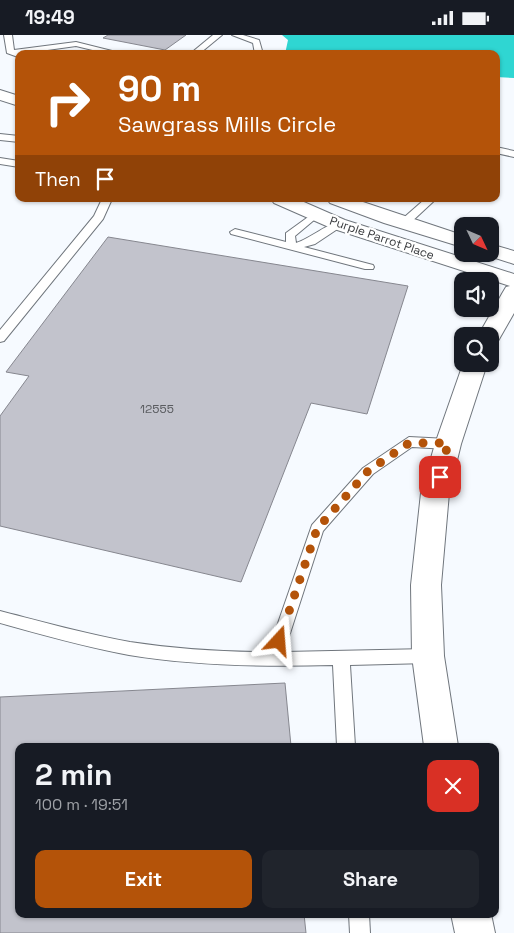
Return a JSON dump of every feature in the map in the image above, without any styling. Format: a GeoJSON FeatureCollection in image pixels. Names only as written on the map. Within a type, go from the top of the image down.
{"type":"FeatureCollection","features":[{"type":"Feature","properties":{"kind":"street"},"geometry":{"type":"LineString","coordinates":[[0,95],[15,100]]}},
{"type":"Feature","properties":{"kind":"street","name":"Purple Parrot Place"},"geometry":{"type":"LineString","coordinates":[[287,202],[338,224],[514,281]]}},
{"type":"Feature","properties":{"kind":"street","name":"Purple Parrot Place"},"geometry":{"type":"LineString","coordinates":[[345,202],[454,239]]}},
{"type":"Feature","properties":{"kind":"street"},"geometry":{"type":"LineString","coordinates":[[499,253],[514,258]]}},
{"type":"Feature","properties":{"kind":"street"},"geometry":{"type":"LineString","coordinates":[[495,327],[514,292]]}},
{"type":"Feature","properties":{"kind":"street"},"geometry":{"type":"LineString","coordinates":[[441,743],[428,656],[426,585],[436,493],[448,443],[471,372]]}},
{"type":"Feature","properties":{"kind":"street"},"geometry":{"type":"LineString","coordinates":[[472,918],[475,933]]}},
{"type":"Feature","properties":{"kind":"lane"},"geometry":{"type":"LineString","coordinates":[[10,35],[15,54]]}},
{"type":"Feature","properties":{"kind":"lane"},"geometry":{"type":"LineString","coordinates":[[199,50],[218,35]]}},
{"type":"Feature","properties":{"kind":"lane"},"geometry":{"type":"LineString","coordinates":[[236,35],[256,42],[258,50]]}},
{"type":"Feature","properties":{"kind":"lane"},"geometry":{"type":"LineString","coordinates":[[39,50],[76,44],[102,50]]}},
{"type":"Feature","properties":{"kind":"lane"},"geometry":{"type":"LineString","coordinates":[[0,137],[15,139]]}},
{"type":"Feature","properties":{"kind":"lane"},"geometry":{"type":"LineString","coordinates":[[500,151],[514,154]]}},
{"type":"Feature","properties":{"kind":"lane"},"geometry":{"type":"LineString","coordinates":[[0,161],[15,163]]}},
{"type":"Feature","properties":{"kind":"lane"},"geometry":{"type":"LineString","coordinates":[[0,338],[99,217],[106,202]]}},
{"type":"Feature","properties":{"kind":"lane"},"geometry":{"type":"LineString","coordinates":[[404,223],[428,202]]}},
{"type":"Feature","properties":{"kind":"lane"},"geometry":{"type":"LineString","coordinates":[[292,247],[290,235],[315,215]]}},
{"type":"Feature","properties":{"kind":"lane"},"geometry":{"type":"LineString","coordinates":[[292,247],[311,242],[338,224]]}},
{"type":"Feature","properties":{"kind":"lane"},"geometry":{"type":"LineString","coordinates":[[235,232],[369,267]]}},
{"type":"Feature","properties":{"kind":"lane"},"geometry":{"type":"LineString","coordinates":[[273,660],[317,529],[368,471],[409,443],[448,443]]}},
{"type":"Feature","properties":{"kind":"lane"},"geometry":{"type":"LineString","coordinates":[[0,617],[86,640],[149,651],[273,660],[428,656]]}},
{"type":"Feature","properties":{"kind":"lane"},"geometry":{"type":"LineString","coordinates":[[341,658],[346,743]]}},
{"type":"Feature","properties":{"kind":"lane"},"geometry":{"type":"LineString","coordinates":[[358,918],[360,933]]}},
{"type":"Feature","properties":{"kind":"water"},"geometry":{"type":"Polygon","coordinates":[[[282,35],[514,35],[514,78],[500,77],[500,50],[286,50],[288,40],[282,35]]]}},
{"type":"Feature","properties":{"kind":"building"},"geometry":{"type":"Polygon","coordinates":[[[108,35],[186,35],[165,50],[103,38],[108,35]]]}},
{"type":"Feature","properties":{"kind":"building"},"geometry":{"type":"Polygon","coordinates":[[[108,237],[408,286],[367,414],[311,403],[241,582],[0,526],[0,416],[29,376],[6,372],[108,237]]]}},
{"type":"Feature","properties":{"kind":"building"},"geometry":{"type":"Polygon","coordinates":[[[285,683],[291,743],[15,743],[15,918],[304,918],[306,933],[0,933],[0,697],[285,683]]]}},
{"type":"Feature","properties":{"kind":"route"},"geometry":{"type":"LineString","coordinates":[[279,641],[317,529],[368,471],[409,443],[448,443],[440,477]]}}]}
